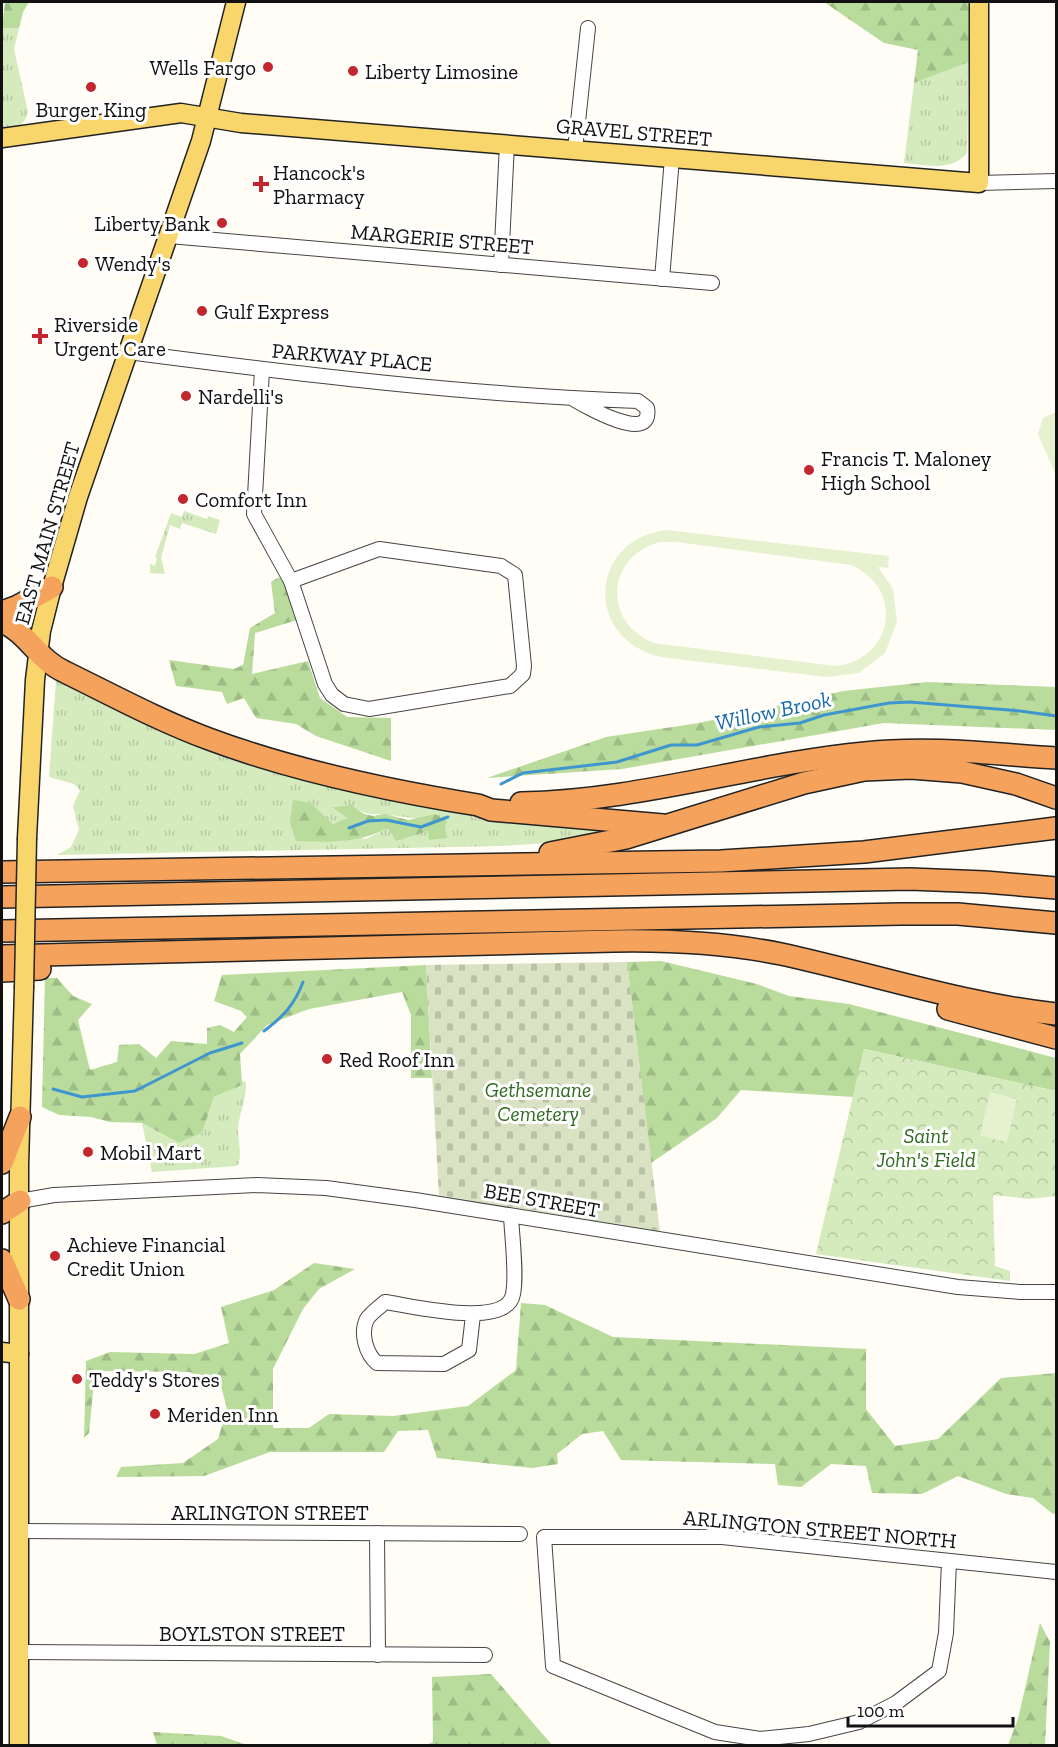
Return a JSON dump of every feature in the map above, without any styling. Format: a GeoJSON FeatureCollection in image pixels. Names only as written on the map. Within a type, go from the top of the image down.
{"type":"FeatureCollection","features":[{"type":"Feature","properties":{"kind":"highway"},"geometry":{"type":"LineString","coordinates":[[2,612],[14,609],[52,586]]}},
{"type":"Feature","properties":{"kind":"highway"},"geometry":{"type":"LineString","coordinates":[[2,622],[16,630],[38,655],[59,670],[184,729],[226,745],[351,778],[478,805],[491,810],[663,825]]}},
{"type":"Feature","properties":{"kind":"highway"},"geometry":{"type":"LineString","coordinates":[[478,805],[605,797],[877,752],[948,751],[1056,758]]}},
{"type":"Feature","properties":{"kind":"highway"},"geometry":{"type":"LineString","coordinates":[[448,864],[475,857],[535,854],[582,848],[645,833],[663,825],[814,780],[877,769],[962,772],[1009,782],[1056,797]]}},
{"type":"Feature","properties":{"kind":"highway"},"geometry":{"type":"LineString","coordinates":[[2,873],[448,864],[640,863],[782,858],[923,846],[1056,828]]}},
{"type":"Feature","properties":{"kind":"highway"},"geometry":{"type":"LineString","coordinates":[[2,897],[910,879],[1056,888]]}},
{"type":"Feature","properties":{"kind":"highway"},"geometry":{"type":"LineString","coordinates":[[2,931],[889,914],[958,914],[1056,923]]}},
{"type":"Feature","properties":{"kind":"highway"},"geometry":{"type":"LineString","coordinates":[[2,956],[651,940],[711,944],[780,954],[973,1001],[1056,1014]]}},
{"type":"Feature","properties":{"kind":"highway"},"geometry":{"type":"LineString","coordinates":[[2,971],[67,967],[103,954]]}},
{"type":"Feature","properties":{"kind":"highway"},"geometry":{"type":"LineString","coordinates":[[780,954],[825,975],[1056,1038]]}},
{"type":"Feature","properties":{"kind":"highway"},"geometry":{"type":"LineString","coordinates":[[2,1162],[21,1117]]}},
{"type":"Feature","properties":{"kind":"highway"},"geometry":{"type":"LineString","coordinates":[[2,1213],[10,1202]]}},
{"type":"Feature","properties":{"kind":"highway"},"geometry":{"type":"LineString","coordinates":[[2,1260],[19,1299]]}},
{"type":"Feature","properties":{"kind":"main road","name":"EAST MAIN STREET"},"geometry":{"type":"LineString","coordinates":[[20,1746],[20,1531],[10,1353],[19,1299],[10,1202],[21,1117],[27,838],[38,655],[52,586],[78,497],[169,236],[208,116],[236,2]]}},
{"type":"Feature","properties":{"kind":"main road"},"geometry":{"type":"LineString","coordinates":[[979,2],[979,183]]}},
{"type":"Feature","properties":{"kind":"main road","name":"GRAVEL STREET"},"geometry":{"type":"LineString","coordinates":[[2,138],[181,113],[242,123],[979,183]]}},
{"type":"Feature","properties":{"kind":"street"},"geometry":{"type":"LineString","coordinates":[[575,150],[588,28]]}},
{"type":"Feature","properties":{"kind":"street"},"geometry":{"type":"LineString","coordinates":[[501,265],[507,144]]}},
{"type":"Feature","properties":{"kind":"street"},"geometry":{"type":"LineString","coordinates":[[662,279],[672,158]]}},
{"type":"Feature","properties":{"kind":"street","name":"GRAVEL STREET"},"geometry":{"type":"LineString","coordinates":[[979,183],[1056,181]]}},
{"type":"Feature","properties":{"kind":"street","name":"MARGERIE STREET"},"geometry":{"type":"LineString","coordinates":[[169,236],[712,283]]}},
{"type":"Feature","properties":{"kind":"street","name":"PARKWAY PLACE"},"geometry":{"type":"LineString","coordinates":[[128,352],[262,370],[572,398],[638,401],[644,404],[647,415],[643,422],[635,424],[609,418],[572,398]]}},
{"type":"Feature","properties":{"kind":"street"},"geometry":{"type":"LineString","coordinates":[[262,370],[254,514],[291,581],[325,684],[332,695],[344,704],[369,709],[510,686],[523,675],[517,583],[515,575],[508,569],[379,549],[291,581]]}},
{"type":"Feature","properties":{"kind":"street","name":"BEE STREET"},"geometry":{"type":"LineString","coordinates":[[10,1202],[89,1192],[280,1185],[363,1192],[958,1287],[1010,1292],[1056,1292]]}},
{"type":"Feature","properties":{"kind":"street"},"geometry":{"type":"LineString","coordinates":[[473,1315],[469,1350],[444,1364],[377,1363],[369,1356],[364,1335],[368,1319],[384,1302],[473,1315],[490,1313],[505,1306],[513,1296],[511,1216]]}},
{"type":"Feature","properties":{"kind":"street","name":"ARLINGTON STREET"},"geometry":{"type":"LineString","coordinates":[[20,1531],[520,1534]]}},
{"type":"Feature","properties":{"kind":"street"},"geometry":{"type":"LineString","coordinates":[[377,1533],[378,1655]]}},
{"type":"Feature","properties":{"kind":"street","name":"ARLINGTON STREET NORTH"},"geometry":{"type":"LineString","coordinates":[[949,1561],[946,1632],[939,1671],[896,1703],[859,1722],[809,1734],[760,1739],[715,1732],[553,1666],[544,1537],[722,1537],[1056,1572]]}},
{"type":"Feature","properties":{"kind":"street","name":"BOYLSTON STREET"},"geometry":{"type":"LineString","coordinates":[[20,1652],[485,1655]]}},
{"type":"Feature","properties":{"kind":"green space"},"geometry":{"type":"Polygon","coordinates":[[[5,2],[29,2],[23,12],[19,28],[2,28],[5,2]]]}},
{"type":"Feature","properties":{"kind":"green space"},"geometry":{"type":"Polygon","coordinates":[[[824,2],[972,2],[969,62],[914,83],[918,50],[884,43],[824,2]]]}},
{"type":"Feature","properties":{"kind":"green space"},"geometry":{"type":"Polygon","coordinates":[[[2,28],[19,28],[14,49],[28,112],[22,123],[15,127],[2,129],[2,28]]]}},
{"type":"Feature","properties":{"kind":"green space"},"geometry":{"type":"Polygon","coordinates":[[[969,62],[967,153],[954,163],[946,165],[929,166],[904,163],[914,83],[969,62]]]}},
{"type":"Feature","properties":{"kind":"green space"},"geometry":{"type":"Polygon","coordinates":[[[1056,412],[1056,476],[1038,434],[1043,418],[1056,412]]]}},
{"type":"Feature","properties":{"kind":"green space"},"geometry":{"type":"Polygon","coordinates":[[[184,511],[207,519],[208,516],[220,520],[216,534],[182,523],[180,529],[170,525],[161,558],[165,574],[150,573],[150,564],[155,566],[157,558],[155,557],[171,513],[182,517],[184,511]]]}},
{"type":"Feature","properties":{"kind":"green space"},"geometry":{"type":"Polygon","coordinates":[[[666,530],[889,556],[888,568],[878,567],[893,589],[897,622],[885,653],[859,673],[826,677],[661,657],[636,647],[618,631],[608,612],[605,591],[610,570],[621,552],[640,538],[666,530]],[[660,542],[642,550],[629,561],[621,575],[617,590],[619,606],[625,621],[637,633],[654,643],[835,666],[855,661],[870,651],[880,637],[885,622],[885,605],[880,590],[868,576],[851,565],[676,542],[660,542]]]}},
{"type":"Feature","properties":{"kind":"green space"},"geometry":{"type":"Polygon","coordinates":[[[279,577],[286,585],[297,620],[255,633],[252,674],[308,661],[320,698],[347,717],[391,718],[391,761],[316,736],[296,724],[256,718],[244,698],[227,704],[222,692],[176,686],[169,660],[234,669],[243,665],[250,628],[275,613],[271,582],[279,577]]]}},
{"type":"Feature","properties":{"kind":"green space"},"geometry":{"type":"Polygon","coordinates":[[[61,679],[168,729],[606,827],[607,831],[548,843],[501,846],[57,855],[71,847],[79,830],[73,806],[80,790],[74,784],[49,777],[56,680],[61,679]],[[311,803],[290,823],[366,839],[388,828],[396,840],[428,831],[429,817],[412,818],[369,814],[352,805],[333,807],[348,818],[333,824],[311,803]]]}},
{"type":"Feature","properties":{"kind":"green space"},"geometry":{"type":"Polygon","coordinates":[[[927,682],[1056,687],[1056,730],[884,723],[622,769],[487,778],[606,737],[699,723],[843,691],[927,682]]]}},
{"type":"Feature","properties":{"kind":"green space"},"geometry":{"type":"Polygon","coordinates":[[[293,800],[311,803],[333,824],[347,818],[332,807],[352,805],[364,814],[373,816],[385,814],[408,820],[435,814],[447,821],[445,828],[447,838],[429,840],[428,831],[396,841],[388,828],[354,839],[332,842],[296,841],[290,823],[293,800]]]}},
{"type":"Feature","properties":{"kind":"green space"},"geometry":{"type":"Polygon","coordinates":[[[661,961],[757,984],[789,996],[849,1004],[1056,1058],[1056,1091],[864,1049],[853,1097],[741,1090],[717,1118],[651,1163],[627,962],[661,961]]]}},
{"type":"Feature","properties":{"kind":"green space","name":"Gethsemane Cemetery"},"geometry":{"type":"Polygon","coordinates":[[[627,962],[660,1232],[439,1195],[426,965],[627,962]]]}},
{"type":"Feature","properties":{"kind":"green space"},"geometry":{"type":"Polygon","coordinates":[[[426,965],[432,1078],[411,1078],[411,1015],[402,992],[309,1009],[267,1025],[240,1054],[242,1085],[214,1097],[202,1133],[179,1143],[142,1123],[110,1122],[91,1117],[59,1115],[42,1107],[45,978],[57,978],[73,996],[92,1004],[78,1020],[90,1070],[117,1062],[119,1045],[139,1044],[156,1058],[171,1041],[207,1044],[207,1028],[220,1025],[234,1032],[247,1017],[241,1011],[214,1001],[222,975],[426,965]]]}},
{"type":"Feature","properties":{"kind":"green space","name":"Saint John's Field"},"geometry":{"type":"Polygon","coordinates":[[[864,1049],[1056,1091],[1056,1196],[1029,1199],[993,1195],[995,1266],[1010,1271],[1010,1281],[816,1254],[864,1049]]]}},
{"type":"Feature","properties":{"kind":"green space"},"geometry":{"type":"Polygon","coordinates":[[[241,1081],[246,1082],[246,1088],[238,1129],[240,1154],[237,1166],[152,1172],[142,1123],[179,1143],[202,1133],[214,1097],[241,1085],[241,1081]]]}},
{"type":"Feature","properties":{"kind":"green space"},"geometry":{"type":"Polygon","coordinates":[[[990,1092],[1017,1099],[1007,1142],[980,1136],[990,1092]]]}},
{"type":"Feature","properties":{"kind":"green space"},"geometry":{"type":"Polygon","coordinates":[[[314,1263],[355,1269],[319,1289],[303,1309],[273,1369],[273,1428],[309,1428],[329,1414],[393,1416],[468,1406],[516,1370],[521,1303],[545,1305],[613,1337],[866,1349],[866,1409],[895,1446],[938,1439],[1001,1378],[1056,1373],[1056,1513],[1053,1514],[1033,1498],[1006,1494],[958,1476],[922,1494],[872,1493],[866,1466],[831,1464],[801,1487],[778,1485],[775,1464],[621,1460],[603,1431],[582,1434],[557,1454],[558,1464],[532,1468],[437,1458],[428,1430],[398,1431],[384,1452],[270,1452],[204,1476],[116,1477],[121,1467],[183,1463],[218,1439],[227,1409],[220,1382],[189,1372],[95,1371],[89,1433],[84,1438],[86,1361],[110,1352],[194,1354],[229,1343],[221,1307],[274,1290],[314,1263]]]}},
{"type":"Feature","properties":{"kind":"green space"},"geometry":{"type":"Polygon","coordinates":[[[1040,1623],[1050,1642],[1045,1745],[1008,1745],[1018,1719],[1040,1623]]]}},
{"type":"Feature","properties":{"kind":"green space"},"geometry":{"type":"Polygon","coordinates":[[[491,1674],[552,1745],[426,1745],[433,1742],[432,1677],[491,1674]]]}},
{"type":"Feature","properties":{"kind":"green space"},"geometry":{"type":"Polygon","coordinates":[[[153,1732],[221,1736],[247,1745],[157,1745],[153,1732]]]}},
{"type":"Feature","properties":{"kind":"waterway","name":"Willow Brook"},"geometry":{"type":"LineString","coordinates":[[501,784],[523,773],[617,762],[671,745],[697,745],[759,727],[800,723],[824,715],[889,703],[910,702],[1056,716]]}},
{"type":"Feature","properties":{"kind":"waterway","name":"Willow Brook"},"geometry":{"type":"LineString","coordinates":[[349,828],[368,821],[386,820],[421,827],[448,817]]}},
{"type":"Feature","properties":{"kind":"waterway","name":"Willow Brook"},"geometry":{"type":"LineString","coordinates":[[264,1031],[288,1010],[303,982]]}},
{"type":"Feature","properties":{"kind":"waterway","name":"Willow Brook"},"geometry":{"type":"LineString","coordinates":[[53,1089],[82,1097],[135,1091],[210,1053],[242,1043]]}},
{"type":"Feature","properties":{"kind":"place","name":"Wells Fargo"},"geometry":{"type":"Point","coordinates":[268,67]}},
{"type":"Feature","properties":{"kind":"place","name":"Liberty Limosine"},"geometry":{"type":"Point","coordinates":[353,71]}},
{"type":"Feature","properties":{"kind":"place","name":"Burger King"},"geometry":{"type":"Point","coordinates":[91,87]}},
{"type":"Feature","properties":{"kind":"place","name":"Hancock's Pharmacy"},"geometry":{"type":"Point","coordinates":[261,184]}},
{"type":"Feature","properties":{"kind":"place","name":"Liberty Bank"},"geometry":{"type":"Point","coordinates":[222,223]}},
{"type":"Feature","properties":{"kind":"place","name":"Wendy's"},"geometry":{"type":"Point","coordinates":[83,263]}},
{"type":"Feature","properties":{"kind":"place","name":"Gulf Express"},"geometry":{"type":"Point","coordinates":[202,311]}},
{"type":"Feature","properties":{"kind":"place","name":"Riverside Urgent Care"},"geometry":{"type":"Point","coordinates":[40,336]}},
{"type":"Feature","properties":{"kind":"place","name":"Nardelli's"},"geometry":{"type":"Point","coordinates":[186,396]}},
{"type":"Feature","properties":{"kind":"place","name":"Francis T. Maloney High School"},"geometry":{"type":"Point","coordinates":[809,470]}},
{"type":"Feature","properties":{"kind":"place","name":"Comfort Inn"},"geometry":{"type":"Point","coordinates":[183,499]}},
{"type":"Feature","properties":{"kind":"place","name":"Red Roof Inn"},"geometry":{"type":"Point","coordinates":[327,1059]}},
{"type":"Feature","properties":{"kind":"place","name":"Mobil Mart"},"geometry":{"type":"Point","coordinates":[88,1152]}},
{"type":"Feature","properties":{"kind":"place","name":"Achieve Financial Credit Union"},"geometry":{"type":"Point","coordinates":[55,1256]}},
{"type":"Feature","properties":{"kind":"place","name":"Teddy's Stores"},"geometry":{"type":"Point","coordinates":[77,1379]}},
{"type":"Feature","properties":{"kind":"place","name":"Meriden Inn"},"geometry":{"type":"Point","coordinates":[155,1414]}}]}
